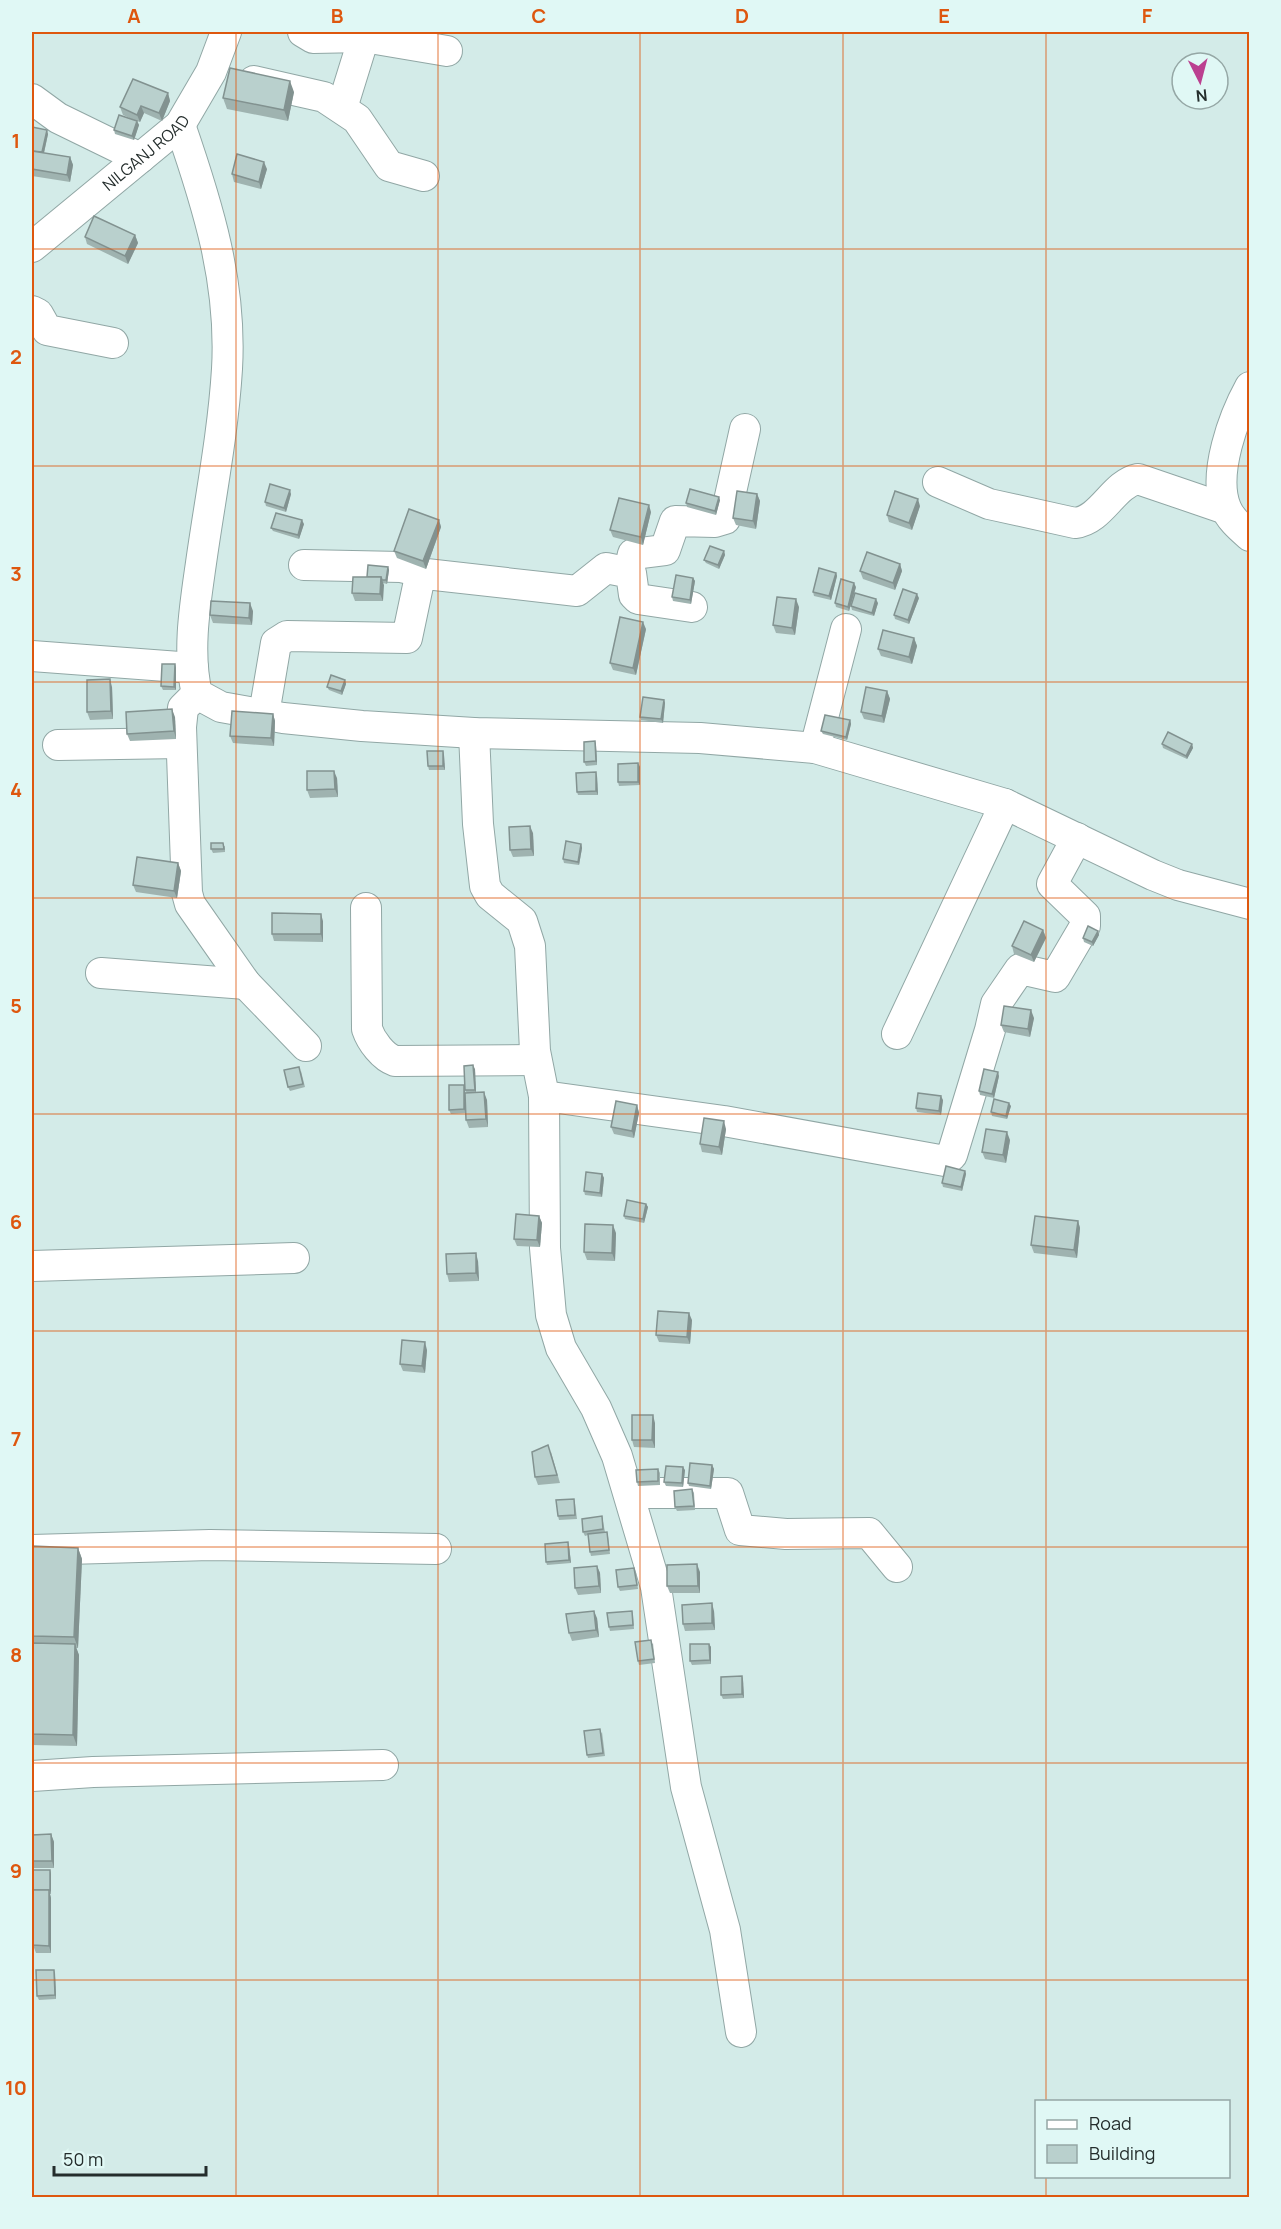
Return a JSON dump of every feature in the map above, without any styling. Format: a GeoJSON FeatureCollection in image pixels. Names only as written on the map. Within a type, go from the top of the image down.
{"type":"FeatureCollection","features":[{"type":"Feature","properties":{"kind":"street","name":"NILGANJ ROAD"},"geometry":{"type":"LineString","coordinates":[[32,247],[180,125],[211,72],[226,32]]}},
{"type":"Feature","properties":{"kind":"street"},"geometry":{"type":"LineString","coordinates":[[303,32],[319,39],[364,37],[447,51]]}},
{"type":"Feature","properties":{"kind":"street"},"geometry":{"type":"LineString","coordinates":[[342,108],[364,37]]}},
{"type":"Feature","properties":{"kind":"street"},"geometry":{"type":"LineString","coordinates":[[211,72],[311,93],[342,108],[357,119],[389,166],[424,176]]}},
{"type":"Feature","properties":{"kind":"street"},"geometry":{"type":"LineString","coordinates":[[32,99],[58,118],[140,158]]}},
{"type":"Feature","properties":{"kind":"street"},"geometry":{"type":"LineString","coordinates":[[180,125],[217,243],[227,303],[225,387],[196,593],[195,681],[183,708],[181,743],[187,893],[190,904],[246,984],[306,1046]]}},
{"type":"Feature","properties":{"kind":"street"},"geometry":{"type":"LineString","coordinates":[[32,311],[38,314],[47,330],[113,344]]}},
{"type":"Feature","properties":{"kind":"street"},"geometry":{"type":"LineString","coordinates":[[1226,509],[1222,490],[1225,452],[1236,412],[1250,387]]}},
{"type":"Feature","properties":{"kind":"street"},"geometry":{"type":"LineString","coordinates":[[692,607],[638,598],[634,595],[632,575],[629,571],[633,554],[664,550],[675,521],[715,522],[725,519],[745,429]]}},
{"type":"Feature","properties":{"kind":"street"},"geometry":{"type":"LineString","coordinates":[[938,482],[988,504],[1075,523],[1087,520],[1129,482],[1138,479],[1226,509],[1250,536]]}},
{"type":"Feature","properties":{"kind":"street"},"geometry":{"type":"LineString","coordinates":[[304,565],[401,567],[415,570],[422,576]]}},
{"type":"Feature","properties":{"kind":"street"},"geometry":{"type":"LineString","coordinates":[[264,714],[276,643],[280,639],[287,636],[407,638],[422,576],[426,573],[577,591],[603,568],[629,571]]}},
{"type":"Feature","properties":{"kind":"street"},"geometry":{"type":"LineString","coordinates":[[815,748],[846,629]]}},
{"type":"Feature","properties":{"kind":"street"},"geometry":{"type":"LineString","coordinates":[[32,656],[195,681],[221,706],[264,714],[362,726],[474,733],[700,738],[815,748],[1005,804],[1178,885],[1250,904]]}},
{"type":"Feature","properties":{"kind":"street"},"geometry":{"type":"LineString","coordinates":[[474,733],[478,824],[485,886],[490,895],[522,921],[527,930],[536,1060],[544,1096],[545,1248],[555,1335],[603,1422],[629,1493],[656,1587],[686,1787],[725,1930],[741,2032]]}},
{"type":"Feature","properties":{"kind":"street"},"geometry":{"type":"LineString","coordinates":[[58,745],[181,743]]}},
{"type":"Feature","properties":{"kind":"street"},"geometry":{"type":"LineString","coordinates":[[897,1034],[1005,804]]}},
{"type":"Feature","properties":{"kind":"street"},"geometry":{"type":"LineString","coordinates":[[544,1096],[724,1120],[945,1161],[952,1155],[1000,996],[1020,969],[1051,978],[1057,975],[1085,926],[1085,916],[1052,884],[1077,838]]}},
{"type":"Feature","properties":{"kind":"street"},"geometry":{"type":"LineString","coordinates":[[366,908],[367,1029],[369,1036],[385,1055],[395,1061],[536,1060]]}},
{"type":"Feature","properties":{"kind":"street"},"geometry":{"type":"LineString","coordinates":[[101,973],[246,984]]}},
{"type":"Feature","properties":{"kind":"street"},"geometry":{"type":"LineString","coordinates":[[32,1266],[294,1258]]}},
{"type":"Feature","properties":{"kind":"street"},"geometry":{"type":"LineString","coordinates":[[629,1493],[728,1493],[736,1527],[740,1530],[786,1534],[869,1533],[897,1567]]}},
{"type":"Feature","properties":{"kind":"street"},"geometry":{"type":"LineString","coordinates":[[32,1550],[199,1545],[436,1549]]}},
{"type":"Feature","properties":{"kind":"street"},"geometry":{"type":"LineString","coordinates":[[32,1776],[93,1772],[383,1766]]}},
{"type":"Feature","properties":{"kind":"building"},"geometry":{"type":"Polygon","coordinates":[[[230,68],[290,81],[284,110],[223,98],[230,68]]]}},
{"type":"Feature","properties":{"kind":"building"},"geometry":{"type":"Polygon","coordinates":[[[133,79],[168,93],[159,113],[141,106],[137,115],[120,107],[133,79]]]}},
{"type":"Feature","properties":{"kind":"building"},"geometry":{"type":"Polygon","coordinates":[[[119,115],[137,121],[132,136],[114,130],[119,115]]]}},
{"type":"Feature","properties":{"kind":"building"},"geometry":{"type":"Polygon","coordinates":[[[32,127],[47,130],[42,152],[32,151],[32,127]]]}},
{"type":"Feature","properties":{"kind":"building"},"geometry":{"type":"Polygon","coordinates":[[[32,151],[70,157],[67,175],[32,169],[32,151]]]}},
{"type":"Feature","properties":{"kind":"building"},"geometry":{"type":"Polygon","coordinates":[[[237,154],[264,162],[259,182],[232,174],[237,154]]]}},
{"type":"Feature","properties":{"kind":"building"},"geometry":{"type":"Polygon","coordinates":[[[94,216],[135,235],[125,256],[85,237],[94,216]]]}},
{"type":"Feature","properties":{"kind":"building"},"geometry":{"type":"Polygon","coordinates":[[[270,484],[290,490],[284,508],[265,502],[270,484]]]}},
{"type":"Feature","properties":{"kind":"building"},"geometry":{"type":"Polygon","coordinates":[[[690,489],[719,497],[715,511],[686,503],[690,489]]]}},
{"type":"Feature","properties":{"kind":"building"},"geometry":{"type":"Polygon","coordinates":[[[737,491],[757,494],[753,521],[733,518],[737,491]]]}},
{"type":"Feature","properties":{"kind":"building"},"geometry":{"type":"Polygon","coordinates":[[[895,491],[918,499],[909,523],[887,515],[895,491]]]}},
{"type":"Feature","properties":{"kind":"building"},"geometry":{"type":"Polygon","coordinates":[[[619,498],[649,505],[641,537],[610,530],[619,498]]]}},
{"type":"Feature","properties":{"kind":"building"},"geometry":{"type":"Polygon","coordinates":[[[409,509],[439,520],[423,561],[394,551],[409,509]]]}},
{"type":"Feature","properties":{"kind":"building"},"geometry":{"type":"Polygon","coordinates":[[[276,513],[302,520],[298,535],[271,528],[276,513]]]}},
{"type":"Feature","properties":{"kind":"building"},"geometry":{"type":"Polygon","coordinates":[[[710,546],[724,551],[718,565],[704,560],[710,546]]]}},
{"type":"Feature","properties":{"kind":"building"},"geometry":{"type":"Polygon","coordinates":[[[867,552],[900,564],[893,583],[860,571],[867,552]]]}},
{"type":"Feature","properties":{"kind":"building"},"geometry":{"type":"Polygon","coordinates":[[[368,565],[388,567],[386,580],[382,580],[381,577],[367,577],[368,565]]]}},
{"type":"Feature","properties":{"kind":"building"},"geometry":{"type":"Polygon","coordinates":[[[819,568],[836,573],[829,596],[813,592],[819,568]]]}},
{"type":"Feature","properties":{"kind":"building"},"geometry":{"type":"Polygon","coordinates":[[[676,575],[693,578],[690,600],[672,597],[676,575]]]}},
{"type":"Feature","properties":{"kind":"building"},"geometry":{"type":"Polygon","coordinates":[[[353,577],[381,577],[380,594],[352,593],[353,577]]]}},
{"type":"Feature","properties":{"kind":"building"},"geometry":{"type":"Polygon","coordinates":[[[841,579],[854,583],[848,607],[835,603],[841,579]]]}},
{"type":"Feature","properties":{"kind":"building"},"geometry":{"type":"Polygon","coordinates":[[[903,589],[917,594],[908,620],[894,615],[903,589]]]}},
{"type":"Feature","properties":{"kind":"building"},"geometry":{"type":"Polygon","coordinates":[[[855,593],[876,599],[872,613],[851,606],[855,593]]]}},
{"type":"Feature","properties":{"kind":"building"},"geometry":{"type":"Polygon","coordinates":[[[777,597],[796,599],[792,628],[773,625],[777,597]]]}},
{"type":"Feature","properties":{"kind":"building"},"geometry":{"type":"Polygon","coordinates":[[[211,601],[250,603],[249,618],[210,615],[211,601]]]}},
{"type":"Feature","properties":{"kind":"building"},"geometry":{"type":"Polygon","coordinates":[[[620,617],[643,622],[633,668],[610,663],[620,617]]]}},
{"type":"Feature","properties":{"kind":"building"},"geometry":{"type":"Polygon","coordinates":[[[883,630],[914,638],[909,657],[878,649],[883,630]]]}},
{"type":"Feature","properties":{"kind":"building"},"geometry":{"type":"Polygon","coordinates":[[[162,664],[175,664],[174,687],[161,686],[162,664]]]}},
{"type":"Feature","properties":{"kind":"building"},"geometry":{"type":"Polygon","coordinates":[[[331,675],[345,680],[341,691],[327,687],[331,675]]]}},
{"type":"Feature","properties":{"kind":"building"},"geometry":{"type":"Polygon","coordinates":[[[110,679],[111,711],[87,712],[87,680],[110,679]]]}},
{"type":"Feature","properties":{"kind":"building"},"geometry":{"type":"Polygon","coordinates":[[[866,687],[887,691],[882,716],[861,712],[866,687]]]}},
{"type":"Feature","properties":{"kind":"building"},"geometry":{"type":"Polygon","coordinates":[[[643,697],[664,700],[661,719],[640,717],[643,697]]]}},
{"type":"Feature","properties":{"kind":"building"},"geometry":{"type":"Polygon","coordinates":[[[172,709],[174,731],[127,734],[126,712],[172,709]]]}},
{"type":"Feature","properties":{"kind":"building"},"geometry":{"type":"Polygon","coordinates":[[[232,711],[273,714],[271,738],[230,736],[232,711]]]}},
{"type":"Feature","properties":{"kind":"building"},"geometry":{"type":"Polygon","coordinates":[[[825,715],[850,720],[846,737],[821,731],[825,715]]]}},
{"type":"Feature","properties":{"kind":"building"},"geometry":{"type":"Polygon","coordinates":[[[1168,732],[1192,744],[1186,756],[1162,744],[1168,732]]]}},
{"type":"Feature","properties":{"kind":"building"},"geometry":{"type":"Polygon","coordinates":[[[595,741],[596,761],[584,762],[584,742],[595,741]]]}},
{"type":"Feature","properties":{"kind":"building"},"geometry":{"type":"Polygon","coordinates":[[[427,751],[443,751],[443,766],[428,766],[427,751]]]}},
{"type":"Feature","properties":{"kind":"building"},"geometry":{"type":"Polygon","coordinates":[[[638,763],[638,782],[618,782],[618,764],[638,763]]]}},
{"type":"Feature","properties":{"kind":"building"},"geometry":{"type":"Polygon","coordinates":[[[307,771],[334,771],[335,789],[307,790],[307,771]]]}},
{"type":"Feature","properties":{"kind":"building"},"geometry":{"type":"Polygon","coordinates":[[[596,772],[596,791],[577,792],[576,773],[596,772]]]}},
{"type":"Feature","properties":{"kind":"building"},"geometry":{"type":"Polygon","coordinates":[[[530,826],[531,849],[510,850],[509,827],[530,826]]]}},
{"type":"Feature","properties":{"kind":"building"},"geometry":{"type":"Polygon","coordinates":[[[566,841],[581,844],[578,862],[563,859],[566,841]]]}},
{"type":"Feature","properties":{"kind":"building"},"geometry":{"type":"Polygon","coordinates":[[[211,843],[223,843],[224,849],[211,849],[211,843]]]}},
{"type":"Feature","properties":{"kind":"building"},"geometry":{"type":"Polygon","coordinates":[[[137,857],[178,863],[174,891],[133,885],[137,857]]]}},
{"type":"Feature","properties":{"kind":"building"},"geometry":{"type":"Polygon","coordinates":[[[272,913],[321,914],[321,934],[272,934],[272,913]]]}},
{"type":"Feature","properties":{"kind":"building"},"geometry":{"type":"Polygon","coordinates":[[[1024,921],[1043,930],[1031,955],[1012,946],[1024,921]]]}},
{"type":"Feature","properties":{"kind":"building"},"geometry":{"type":"Polygon","coordinates":[[[1088,926],[1098,931],[1092,942],[1083,938],[1088,926]]]}},
{"type":"Feature","properties":{"kind":"building"},"geometry":{"type":"Polygon","coordinates":[[[1004,1006],[1031,1010],[1028,1029],[1001,1025],[1004,1006]]]}},
{"type":"Feature","properties":{"kind":"building"},"geometry":{"type":"Polygon","coordinates":[[[473,1065],[475,1090],[465,1090],[464,1066],[473,1065]]]}},
{"type":"Feature","properties":{"kind":"building"},"geometry":{"type":"Polygon","coordinates":[[[299,1067],[303,1084],[288,1087],[284,1070],[299,1067]]]}},
{"type":"Feature","properties":{"kind":"building"},"geometry":{"type":"Polygon","coordinates":[[[984,1069],[998,1072],[992,1094],[979,1091],[984,1069]]]}},
{"type":"Feature","properties":{"kind":"building"},"geometry":{"type":"Polygon","coordinates":[[[449,1085],[464,1085],[464,1109],[449,1110],[449,1085]]]}},
{"type":"Feature","properties":{"kind":"building"},"geometry":{"type":"Polygon","coordinates":[[[484,1092],[486,1119],[466,1120],[465,1093],[484,1092]]]}},
{"type":"Feature","properties":{"kind":"building"},"geometry":{"type":"Polygon","coordinates":[[[918,1093],[941,1096],[939,1111],[916,1108],[918,1093]]]}},
{"type":"Feature","properties":{"kind":"building"},"geometry":{"type":"Polygon","coordinates":[[[994,1099],[1009,1103],[1006,1116],[991,1112],[994,1099]]]}},
{"type":"Feature","properties":{"kind":"building"},"geometry":{"type":"Polygon","coordinates":[[[616,1101],[637,1105],[632,1131],[611,1127],[616,1101]]]}},
{"type":"Feature","properties":{"kind":"building"},"geometry":{"type":"Polygon","coordinates":[[[704,1118],[724,1121],[719,1147],[700,1144],[704,1118]]]}},
{"type":"Feature","properties":{"kind":"building"},"geometry":{"type":"Polygon","coordinates":[[[986,1129],[1007,1132],[1003,1155],[982,1152],[986,1129]]]}},
{"type":"Feature","properties":{"kind":"building"},"geometry":{"type":"Polygon","coordinates":[[[946,1166],[965,1171],[961,1187],[942,1183],[946,1166]]]}},
{"type":"Feature","properties":{"kind":"building"},"geometry":{"type":"Polygon","coordinates":[[[586,1172],[602,1174],[600,1193],[584,1191],[586,1172]]]}},
{"type":"Feature","properties":{"kind":"building"},"geometry":{"type":"Polygon","coordinates":[[[627,1200],[646,1204],[643,1219],[624,1216],[627,1200]]]}},
{"type":"Feature","properties":{"kind":"building"},"geometry":{"type":"Polygon","coordinates":[[[516,1214],[539,1216],[537,1240],[514,1239],[516,1214]]]}},
{"type":"Feature","properties":{"kind":"building"},"geometry":{"type":"Polygon","coordinates":[[[1035,1216],[1078,1221],[1074,1250],[1031,1245],[1035,1216]]]}},
{"type":"Feature","properties":{"kind":"building"},"geometry":{"type":"Polygon","coordinates":[[[585,1224],[613,1225],[612,1253],[584,1252],[585,1224]]]}},
{"type":"Feature","properties":{"kind":"building"},"geometry":{"type":"Polygon","coordinates":[[[476,1253],[476,1273],[447,1274],[446,1254],[476,1253]]]}},
{"type":"Feature","properties":{"kind":"building"},"geometry":{"type":"Polygon","coordinates":[[[658,1311],[689,1313],[687,1337],[656,1335],[658,1311]]]}},
{"type":"Feature","properties":{"kind":"building"},"geometry":{"type":"Polygon","coordinates":[[[402,1340],[425,1342],[422,1366],[400,1364],[402,1340]]]}},
{"type":"Feature","properties":{"kind":"building"},"geometry":{"type":"Polygon","coordinates":[[[632,1415],[653,1415],[652,1440],[632,1440],[632,1415]]]}},
{"type":"Feature","properties":{"kind":"building"},"geometry":{"type":"Polygon","coordinates":[[[548,1445],[557,1475],[535,1477],[532,1452],[548,1445]]]}},
{"type":"Feature","properties":{"kind":"building"},"geometry":{"type":"Polygon","coordinates":[[[690,1463],[712,1465],[710,1486],[688,1483],[690,1463]]]}},
{"type":"Feature","properties":{"kind":"building"},"geometry":{"type":"Polygon","coordinates":[[[666,1466],[683,1467],[682,1483],[664,1482],[666,1466]]]}},
{"type":"Feature","properties":{"kind":"building"},"geometry":{"type":"Polygon","coordinates":[[[658,1469],[658,1481],[637,1482],[636,1470],[658,1469]]]}},
{"type":"Feature","properties":{"kind":"building"},"geometry":{"type":"Polygon","coordinates":[[[692,1489],[694,1506],[675,1507],[674,1491],[692,1489]]]}},
{"type":"Feature","properties":{"kind":"building"},"geometry":{"type":"Polygon","coordinates":[[[574,1499],[575,1515],[558,1516],[556,1500],[574,1499]]]}},
{"type":"Feature","properties":{"kind":"building"},"geometry":{"type":"Polygon","coordinates":[[[602,1516],[603,1529],[583,1532],[582,1519],[602,1516]]]}},
{"type":"Feature","properties":{"kind":"building"},"geometry":{"type":"Polygon","coordinates":[[[607,1532],[609,1550],[590,1552],[588,1534],[607,1532]]]}},
{"type":"Feature","properties":{"kind":"building"},"geometry":{"type":"Polygon","coordinates":[[[568,1542],[569,1560],[546,1562],[545,1544],[568,1542]]]}},
{"type":"Feature","properties":{"kind":"building"},"geometry":{"type":"Polygon","coordinates":[[[32,1546],[78,1548],[74,1637],[32,1636],[32,1546]]]}},
{"type":"Feature","properties":{"kind":"building"},"geometry":{"type":"Polygon","coordinates":[[[697,1564],[698,1586],[667,1586],[667,1565],[697,1564]]]}},
{"type":"Feature","properties":{"kind":"building"},"geometry":{"type":"Polygon","coordinates":[[[597,1566],[599,1586],[575,1588],[574,1568],[597,1566]]]}},
{"type":"Feature","properties":{"kind":"building"},"geometry":{"type":"Polygon","coordinates":[[[634,1568],[637,1585],[618,1587],[616,1570],[634,1568]]]}},
{"type":"Feature","properties":{"kind":"building"},"geometry":{"type":"Polygon","coordinates":[[[712,1603],[712,1623],[683,1624],[682,1605],[712,1603]]]}},
{"type":"Feature","properties":{"kind":"building"},"geometry":{"type":"Polygon","coordinates":[[[594,1611],[596,1630],[569,1633],[566,1614],[594,1611]]]}},
{"type":"Feature","properties":{"kind":"building"},"geometry":{"type":"Polygon","coordinates":[[[632,1611],[633,1625],[609,1627],[607,1613],[632,1611]]]}},
{"type":"Feature","properties":{"kind":"building"},"geometry":{"type":"Polygon","coordinates":[[[651,1640],[654,1659],[638,1661],[635,1642],[651,1640]]]}},
{"type":"Feature","properties":{"kind":"building"},"geometry":{"type":"Polygon","coordinates":[[[32,1643],[75,1644],[73,1735],[32,1734],[32,1643]]]}},
{"type":"Feature","properties":{"kind":"building"},"geometry":{"type":"Polygon","coordinates":[[[690,1644],[709,1644],[710,1660],[690,1661],[690,1644]]]}},
{"type":"Feature","properties":{"kind":"building"},"geometry":{"type":"Polygon","coordinates":[[[742,1676],[742,1694],[721,1695],[721,1677],[742,1676]]]}},
{"type":"Feature","properties":{"kind":"building"},"geometry":{"type":"Polygon","coordinates":[[[600,1729],[603,1753],[587,1755],[584,1731],[600,1729]]]}},
{"type":"Feature","properties":{"kind":"building"},"geometry":{"type":"Polygon","coordinates":[[[51,1834],[52,1861],[32,1861],[32,1835],[51,1834]]]}},
{"type":"Feature","properties":{"kind":"building"},"geometry":{"type":"Polygon","coordinates":[[[33,1870],[50,1870],[50,1890],[33,1890],[33,1870]]]}},
{"type":"Feature","properties":{"kind":"building"},"geometry":{"type":"Polygon","coordinates":[[[33,1890],[49,1890],[49,1946],[33,1945],[33,1890]]]}},
{"type":"Feature","properties":{"kind":"building"},"geometry":{"type":"Polygon","coordinates":[[[36,1970],[54,1970],[55,1995],[37,1996],[36,1970]]]}}]}
